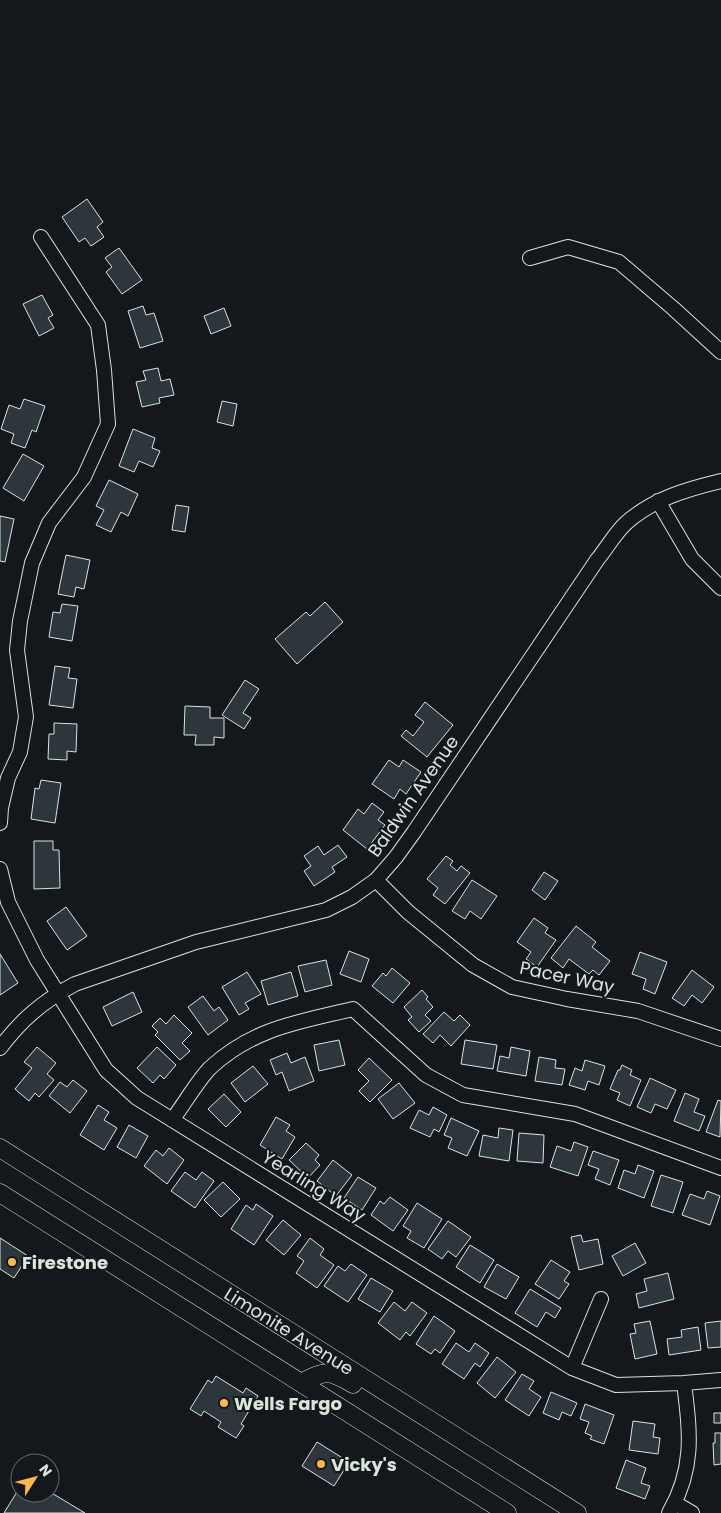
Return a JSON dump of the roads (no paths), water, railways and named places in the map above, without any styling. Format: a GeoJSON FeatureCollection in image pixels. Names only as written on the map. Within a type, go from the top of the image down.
{"type":"FeatureCollection","features":[{"type":"Feature","properties":{"kind":"main road","name":"Limonite Avenue"},"geometry":{"type":"LineString","coordinates":[[0,1148],[577,1513]]}},
{"type":"Feature","properties":{"kind":"main road"},"geometry":{"type":"LineString","coordinates":[[0,1193],[506,1513]]}},
{"type":"Feature","properties":{"kind":"main road"},"geometry":{"type":"LineString","coordinates":[[301,1383],[320,1374],[334,1373],[460,1450],[482,1453]]}},
{"type":"Feature","properties":{"kind":"street"},"geometry":{"type":"LineString","coordinates":[[0,823],[1,808],[8,778],[20,752],[26,717],[17,650],[20,621],[32,563],[49,523],[84,478],[108,424],[98,325],[41,237]]}},
{"type":"Feature","properties":{"kind":"street"},"geometry":{"type":"LineString","coordinates":[[530,258],[568,247],[619,262],[721,352]]}},
{"type":"Feature","properties":{"kind":"street","name":"Baldwin Avenue"},"geometry":{"type":"LineString","coordinates":[[0,1048],[31,1012],[58,993],[75,984],[196,942],[326,910],[352,897],[376,880],[414,832],[597,560],[626,523],[658,501],[683,490],[721,480]]}},
{"type":"Feature","properties":{"kind":"street"},"geometry":{"type":"LineString","coordinates":[[658,501],[692,559],[721,588]]}},
{"type":"Feature","properties":{"kind":"street","name":"Yearling Way"},"geometry":{"type":"LineString","coordinates":[[0,869],[8,902],[37,960],[106,1070],[137,1098],[572,1368],[616,1385],[721,1380]]}},
{"type":"Feature","properties":{"kind":"street","name":"Pacer Way"},"geometry":{"type":"LineString","coordinates":[[376,880],[408,912],[473,965],[512,987],[638,1011],[721,1039]]}},
{"type":"Feature","properties":{"kind":"street"},"geometry":{"type":"LineString","coordinates":[[172,1120],[210,1069],[246,1041],[277,1028],[353,1009],[426,1075],[463,1095],[575,1114],[721,1168]]}},
{"type":"Feature","properties":{"kind":"street"},"geometry":{"type":"LineString","coordinates":[[572,1368],[601,1298]]}},
{"type":"Feature","properties":{"kind":"street"},"geometry":{"type":"LineString","coordinates":[[684,1383],[690,1430],[688,1466],[672,1508],[692,1513]]}},
{"type":"Feature","properties":{"kind":"place","name":"Firestone"},"geometry":{"type":"Point","coordinates":[12,1262]}},
{"type":"Feature","properties":{"kind":"place","name":"Wells Fargo"},"geometry":{"type":"Point","coordinates":[224,1403]}},
{"type":"Feature","properties":{"kind":"place","name":"Vicky's"},"geometry":{"type":"Point","coordinates":[321,1464]}}]}
